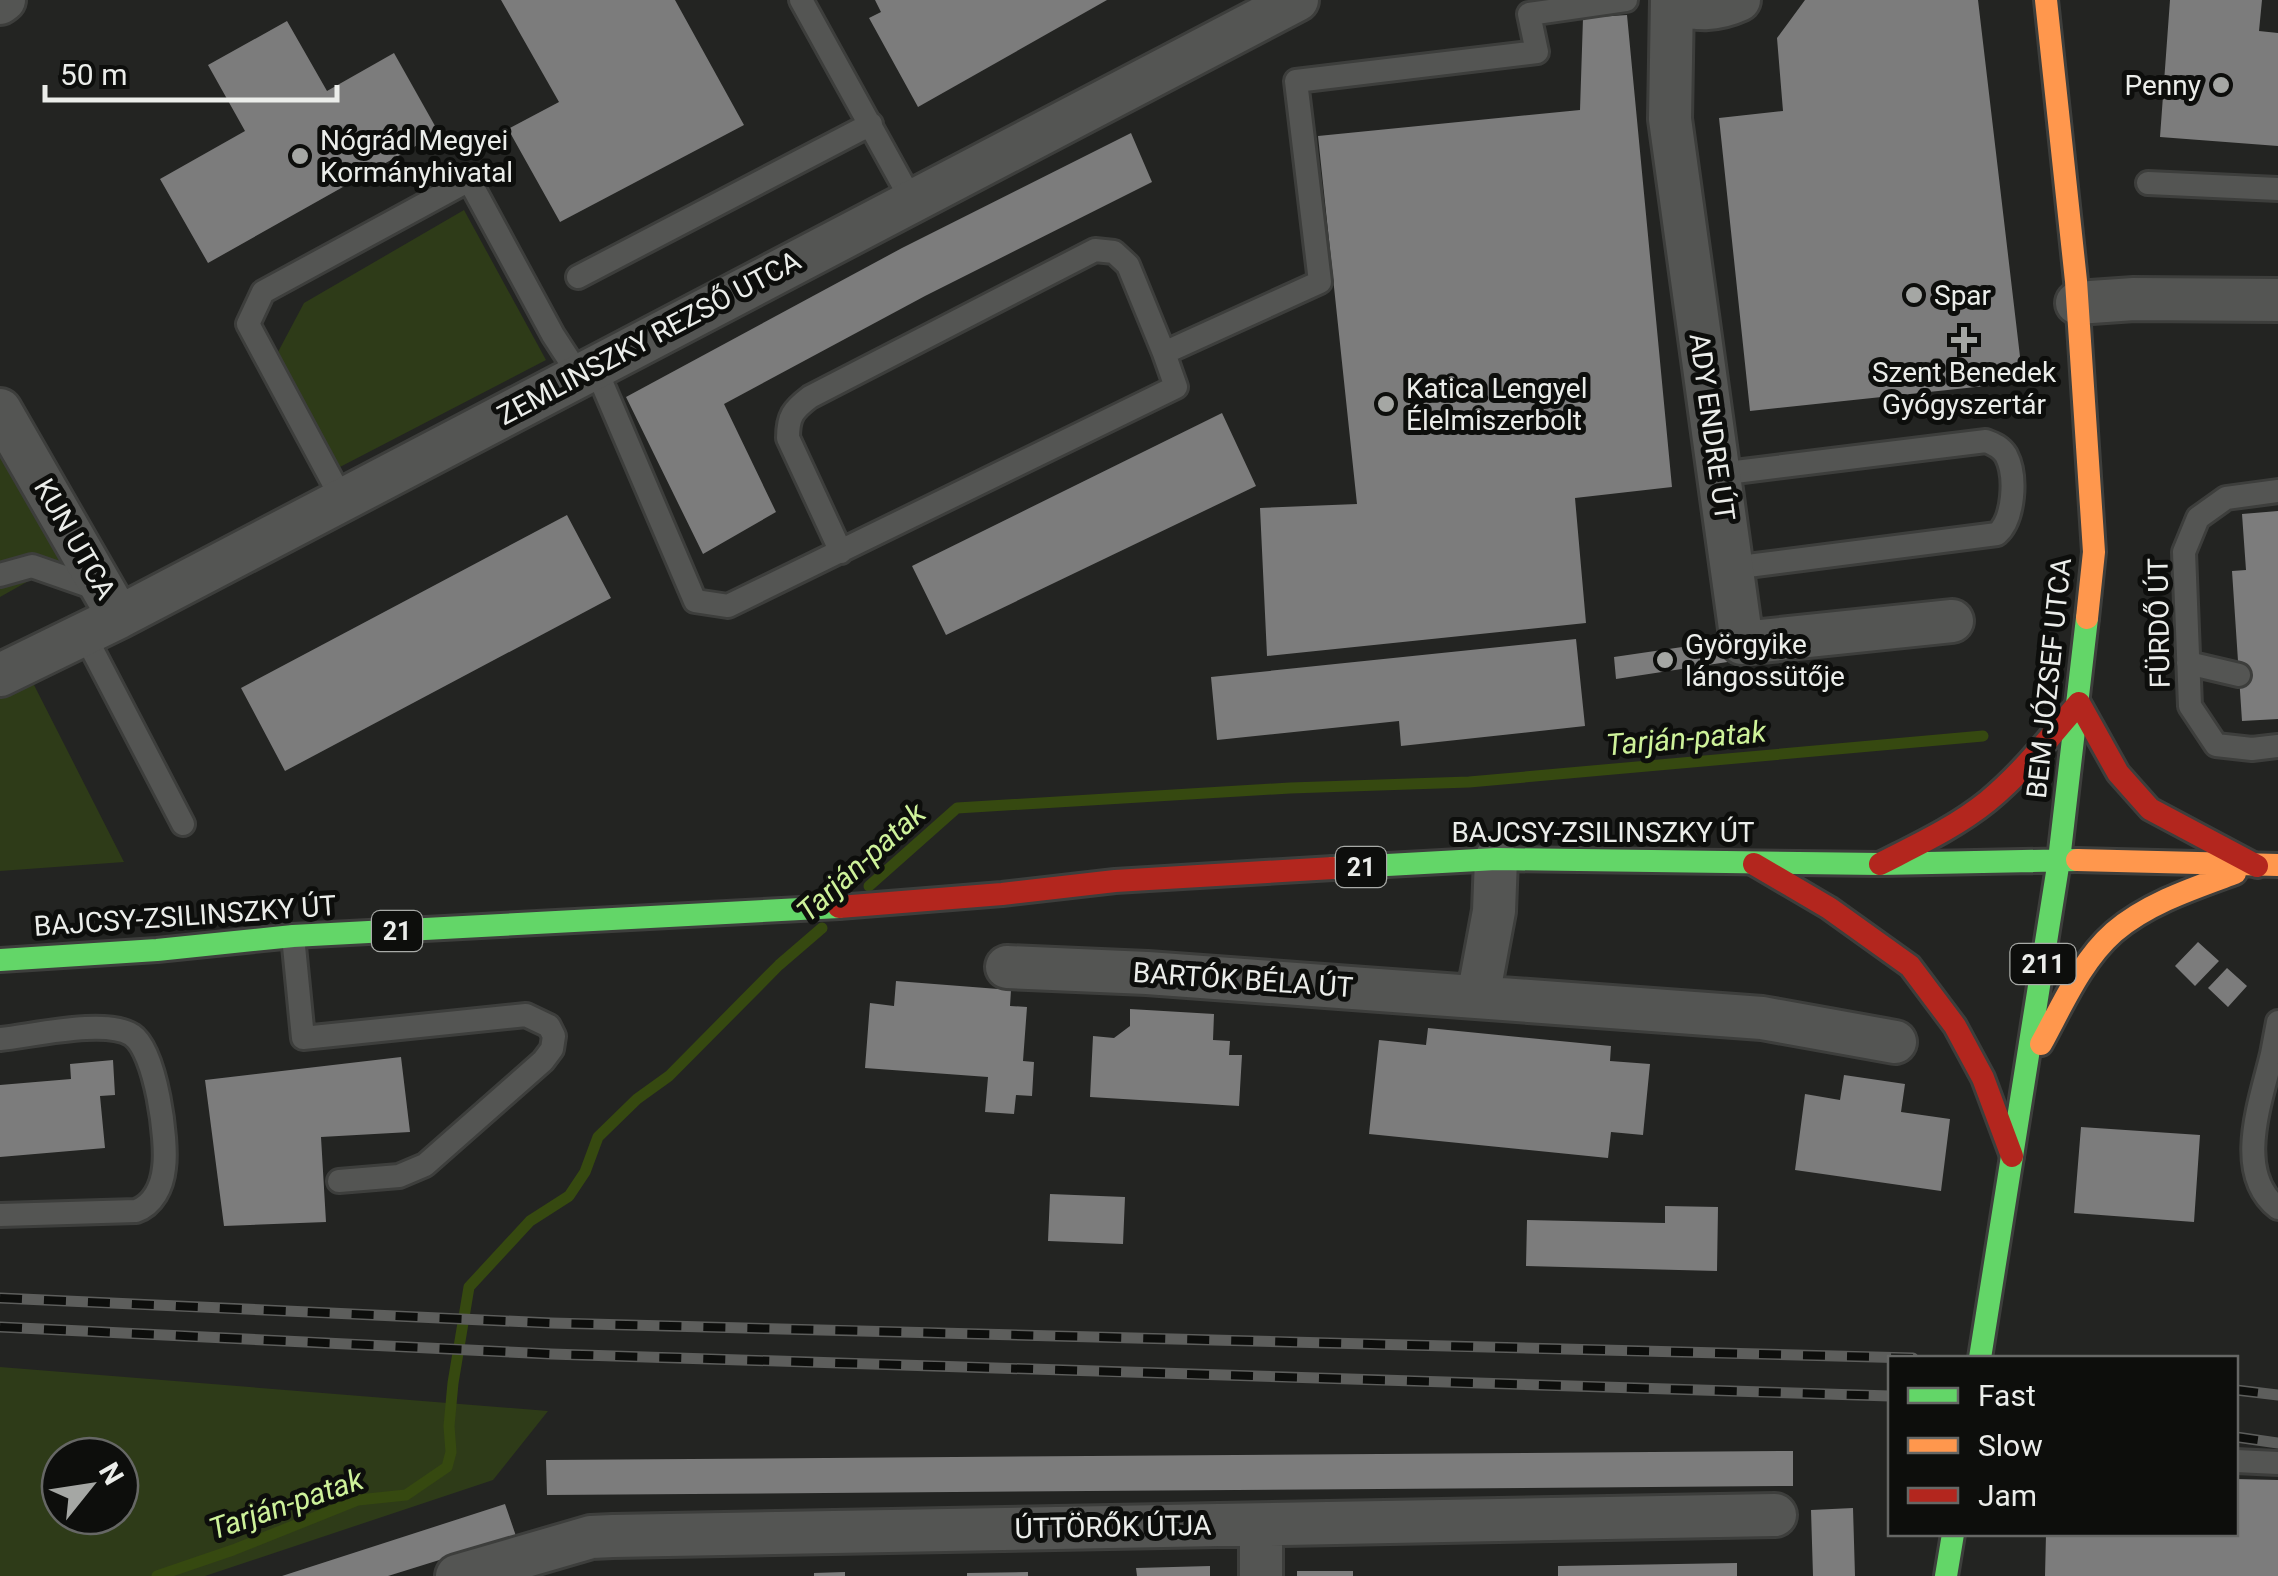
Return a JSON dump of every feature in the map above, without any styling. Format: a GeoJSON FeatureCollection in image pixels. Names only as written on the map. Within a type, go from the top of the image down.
{"type":"FeatureCollection","features":[{"type":"Feature","properties":{"kind":"main road","name":"BEM JÓZSEF UTCA"},"geometry":{"type":"LineString","coordinates":[[1980,1356],[2060,860],[2094,552],[2078,303],[2046,0]]}},
{"type":"Feature","properties":{"kind":"main road"},"geometry":{"type":"LineString","coordinates":[[1880,864],[1948,830],[1987,802],[2023,770],[2080,703],[2106,758],[2150,809],[2267,865]]}},
{"type":"Feature","properties":{"kind":"main road","name":"BAJCSY-ZSILINSZKY ÚT"},"geometry":{"type":"LineString","coordinates":[[0,960],[293,936],[794,910],[1115,881],[1496,859],[1880,864],[2060,860],[2267,865]]}},
{"type":"Feature","properties":{"kind":"main road"},"geometry":{"type":"LineString","coordinates":[[1751,863],[1829,908],[1910,966],[1955,1026],[1983,1078],[2013,1159]]}},
{"type":"Feature","properties":{"kind":"main road"},"geometry":{"type":"LineString","coordinates":[[2026,1068],[2105,939],[2193,888],[2267,865]]}},
{"type":"Feature","properties":{"kind":"main road"},"geometry":{"type":"LineString","coordinates":[[1946,1576],[1953,1536]]}},
{"type":"Feature","properties":{"kind":"street","name":"ZEMLINSZKY REZSŐ UTCA"},"geometry":{"type":"LineString","coordinates":[[0,675],[103,614],[342,499],[1297,0]]}},
{"type":"Feature","properties":{"kind":"street"},"geometry":{"type":"LineString","coordinates":[[1661,1],[1698,10],[1724,7],[1738,0]]}},
{"type":"Feature","properties":{"kind":"street","name":"ADY ENDRE ÚT"},"geometry":{"type":"LineString","coordinates":[[1661,1],[1670,119],[1742,643],[1952,621]]}},
{"type":"Feature","properties":{"kind":"street"},"geometry":{"type":"LineString","coordinates":[[2078,303],[2134,299],[2278,300]]}},
{"type":"Feature","properties":{"kind":"street","name":"KUN UTCA"},"geometry":{"type":"LineString","coordinates":[[0,410],[103,614]]}},
{"type":"Feature","properties":{"kind":"street"},"geometry":{"type":"LineString","coordinates":[[1478,997],[1494,911],[1496,859]]}},
{"type":"Feature","properties":{"kind":"street","name":"BARTÓK BÉLA ÚT"},"geometry":{"type":"LineString","coordinates":[[1008,967],[1147,972],[1762,1018],[1895,1042]]}},
{"type":"Feature","properties":{"kind":"street","name":"ÚTTÖRŐK ÚTJA"},"geometry":{"type":"LineString","coordinates":[[458,1576],[591,1537],[1775,1516]]}},
{"type":"Feature","properties":{"kind":"street"},"geometry":{"type":"LineString","coordinates":[[1261,1526],[1261,1576]]}},
{"type":"Feature","properties":{"kind":"lane"},"geometry":{"type":"LineString","coordinates":[[801,0],[912,201]]}},
{"type":"Feature","properties":{"kind":"lane"},"geometry":{"type":"LineString","coordinates":[[1164,353],[1320,282],[1296,81],[1537,52],[1529,14],[1626,0]]}},
{"type":"Feature","properties":{"kind":"lane"},"geometry":{"type":"LineString","coordinates":[[578,277],[871,124]]}},
{"type":"Feature","properties":{"kind":"lane"},"geometry":{"type":"LineString","coordinates":[[342,499],[248,324],[264,292],[469,180],[553,335],[587,370],[695,601],[728,606],[841,552],[1176,387],[1128,265],[1114,252],[1095,250],[810,397],[793,410],[788,420],[788,438],[841,552]]}},
{"type":"Feature","properties":{"kind":"lane"},"geometry":{"type":"LineString","coordinates":[[2148,184],[2278,189]]}},
{"type":"Feature","properties":{"kind":"lane"},"geometry":{"type":"LineString","coordinates":[[1719,474],[1986,441],[2001,448],[2010,465],[2010,516],[1997,534],[1732,568]]}},
{"type":"Feature","properties":{"kind":"lane","name":"FÜRDŐ ÚT"},"geometry":{"type":"LineString","coordinates":[[2278,491],[2226,498],[2198,518],[2184,552],[2190,706],[2216,744],[2252,749],[2278,746]]}},
{"type":"Feature","properties":{"kind":"lane"},"geometry":{"type":"LineString","coordinates":[[0,575],[32,566],[69,577],[103,614],[183,824]]}},
{"type":"Feature","properties":{"kind":"lane"},"geometry":{"type":"LineString","coordinates":[[2188,663],[2239,675]]}},
{"type":"Feature","properties":{"kind":"lane"},"geometry":{"type":"LineString","coordinates":[[293,936],[302,1038],[526,1014],[549,1026],[554,1036],[552,1049],[543,1061],[424,1164],[400,1176],[340,1181]]}},
{"type":"Feature","properties":{"kind":"lane"},"geometry":{"type":"LineString","coordinates":[[2278,1022],[2271,1092],[2253,1145],[2254,1169],[2278,1225]]}},
{"type":"Feature","properties":{"kind":"lane"},"geometry":{"type":"LineString","coordinates":[[0,1039],[102,1027],[130,1034],[144,1047],[155,1074],[165,1167],[158,1191],[147,1207],[0,1215]]}},
{"type":"Feature","properties":{"kind":"lane"},"geometry":{"type":"LineString","coordinates":[[2238,1461],[2278,1463]]}},
{"type":"Feature","properties":{"kind":"green space"},"geometry":{"type":"Polygon","coordinates":[[[464,210],[546,360],[338,468],[278,352],[304,303],[464,210]]]}},
{"type":"Feature","properties":{"kind":"green space"},"geometry":{"type":"Polygon","coordinates":[[[0,442],[66,560],[0,597],[0,442]]]}},
{"type":"Feature","properties":{"kind":"green space"},"geometry":{"type":"Polygon","coordinates":[[[32,681],[124,862],[0,871],[0,697],[32,681]]]}},
{"type":"Feature","properties":{"kind":"green space"},"geometry":{"type":"Polygon","coordinates":[[[0,1367],[548,1411],[493,1480],[205,1576],[0,1576],[0,1367]]]}},
{"type":"Feature","properties":{"kind":"building"},"geometry":{"type":"Polygon","coordinates":[[[501,0],[675,0],[744,125],[560,222],[508,129],[559,102],[501,0]]]}},
{"type":"Feature","properties":{"kind":"building"},"geometry":{"type":"Polygon","coordinates":[[[875,0],[1107,0],[918,107],[869,18],[881,12],[875,0]]]}},
{"type":"Feature","properties":{"kind":"building"},"geometry":{"type":"Polygon","coordinates":[[[1805,0],[1978,0],[2023,382],[1750,411],[1719,118],[1783,111],[1777,38],[1805,0]]]}},
{"type":"Feature","properties":{"kind":"building","name":"Penny"},"geometry":{"type":"Polygon","coordinates":[[[2170,0],[2262,0],[2259,31],[2278,33],[2278,146],[2160,137],[2170,0]]]}},
{"type":"Feature","properties":{"kind":"building"},"geometry":{"type":"Polygon","coordinates":[[[1627,15],[1672,487],[1575,498],[1586,623],[1267,656],[1260,508],[1357,504],[1318,136],[1580,110],[1583,18],[1627,15]]]}},
{"type":"Feature","properties":{"kind":"building","name":"Nógrád Megyei Kormányhivatal"},"geometry":{"type":"Polygon","coordinates":[[[287,21],[327,91],[394,53],[439,133],[208,263],[160,179],[245,131],[208,65],[287,21]]]}},
{"type":"Feature","properties":{"kind":"building"},"geometry":{"type":"Polygon","coordinates":[[[1131,133],[1152,182],[925,296],[724,404],[776,512],[703,554],[626,397],[902,248],[1131,133]]]}},
{"type":"Feature","properties":{"kind":"building"},"geometry":{"type":"Polygon","coordinates":[[[1222,413],[1256,486],[946,635],[912,566],[1222,413]]]}},
{"type":"Feature","properties":{"kind":"building"},"geometry":{"type":"Polygon","coordinates":[[[2278,511],[2278,719],[2242,721],[2232,571],[2246,570],[2242,514],[2278,511]]]}},
{"type":"Feature","properties":{"kind":"building"},"geometry":{"type":"Polygon","coordinates":[[[567,515],[611,598],[285,771],[241,688],[567,515]]]}},
{"type":"Feature","properties":{"kind":"building"},"geometry":{"type":"Polygon","coordinates":[[[1576,639],[1585,726],[1401,746],[1399,721],[1217,740],[1211,677],[1576,639]]]}},
{"type":"Feature","properties":{"kind":"building"},"geometry":{"type":"Polygon","coordinates":[[[1730,640],[1734,661],[1616,679],[1614,657],[1730,640]]]}},
{"type":"Feature","properties":{"kind":"building"},"geometry":{"type":"Polygon","coordinates":[[[2198,942],[2219,961],[2195,986],[2175,966],[2198,942]]]}},
{"type":"Feature","properties":{"kind":"building"},"geometry":{"type":"Polygon","coordinates":[[[2227,968],[2247,986],[2228,1007],[2208,988],[2227,968]]]}},
{"type":"Feature","properties":{"kind":"building"},"geometry":{"type":"Polygon","coordinates":[[[896,981],[1011,990],[1010,1006],[1027,1007],[1023,1061],[1034,1062],[1032,1096],[1016,1095],[1014,1114],[985,1112],[988,1077],[865,1068],[870,1003],[894,1006],[896,981]]]}},
{"type":"Feature","properties":{"kind":"building"},"geometry":{"type":"Polygon","coordinates":[[[1130,1009],[1214,1014],[1213,1040],[1230,1041],[1229,1055],[1242,1055],[1239,1106],[1090,1097],[1093,1036],[1114,1038],[1130,1026],[1130,1009]]]}},
{"type":"Feature","properties":{"kind":"building"},"geometry":{"type":"Polygon","coordinates":[[[1428,1028],[1611,1046],[1610,1061],[1650,1064],[1643,1135],[1611,1132],[1608,1158],[1369,1134],[1379,1040],[1426,1045],[1428,1028]]]}},
{"type":"Feature","properties":{"kind":"building"},"geometry":{"type":"Polygon","coordinates":[[[401,1057],[410,1132],[321,1137],[326,1222],[224,1226],[205,1080],[401,1057]]]}},
{"type":"Feature","properties":{"kind":"building"},"geometry":{"type":"Polygon","coordinates":[[[113,1060],[115,1095],[100,1096],[105,1148],[0,1157],[0,1085],[71,1079],[70,1064],[113,1060]]]}},
{"type":"Feature","properties":{"kind":"building"},"geometry":{"type":"Polygon","coordinates":[[[1844,1075],[1905,1084],[1901,1112],[1950,1119],[1941,1191],[1795,1170],[1805,1094],[1840,1100],[1844,1075]]]}},
{"type":"Feature","properties":{"kind":"building"},"geometry":{"type":"Polygon","coordinates":[[[2081,1127],[2200,1135],[2194,1222],[2074,1213],[2081,1127]]]}},
{"type":"Feature","properties":{"kind":"building"},"geometry":{"type":"Polygon","coordinates":[[[1050,1194],[1125,1197],[1123,1244],[1048,1241],[1050,1194]]]}},
{"type":"Feature","properties":{"kind":"building"},"geometry":{"type":"Polygon","coordinates":[[[1665,1206],[1718,1207],[1717,1271],[1526,1266],[1527,1220],[1665,1223],[1665,1206]]]}},
{"type":"Feature","properties":{"kind":"building"},"geometry":{"type":"Polygon","coordinates":[[[1793,1451],[1793,1486],[547,1495],[546,1460],[1793,1451]]]}},
{"type":"Feature","properties":{"kind":"building"},"geometry":{"type":"Polygon","coordinates":[[[2238,1479],[2278,1480],[2278,1576],[2045,1576],[2046,1536],[2238,1536],[2238,1479]]]}},
{"type":"Feature","properties":{"kind":"building"},"geometry":{"type":"Polygon","coordinates":[[[505,1504],[516,1536],[388,1576],[282,1576],[505,1504]]]}},
{"type":"Feature","properties":{"kind":"building"},"geometry":{"type":"Polygon","coordinates":[[[1853,1508],[1855,1576],[1813,1576],[1811,1510],[1853,1508]]]}},
{"type":"Feature","properties":{"kind":"building"},"geometry":{"type":"Polygon","coordinates":[[[1737,1563],[1737,1576],[1558,1576],[1558,1566],[1737,1563]]]}},
{"type":"Feature","properties":{"kind":"building"},"geometry":{"type":"Polygon","coordinates":[[[1210,1566],[1210,1576],[1137,1576],[1136,1568],[1210,1566]]]}},
{"type":"Feature","properties":{"kind":"building"},"geometry":{"type":"Polygon","coordinates":[[[1297,1571],[1353,1571],[1353,1576],[1297,1576],[1297,1571]]]}},
{"type":"Feature","properties":{"kind":"building"},"geometry":{"type":"Polygon","coordinates":[[[845,1572],[845,1576],[814,1576],[814,1573],[845,1572]]]}},
{"type":"Feature","properties":{"kind":"building"},"geometry":{"type":"Polygon","coordinates":[[[1028,1572],[1028,1576],[967,1576],[967,1573],[1028,1572]]]}},
{"type":"Feature","properties":{"kind":"waterway","name":"Tarján-patak"},"geometry":{"type":"LineString","coordinates":[[869,886],[957,808],[1290,788],[1469,782],[1983,736]]}},
{"type":"Feature","properties":{"kind":"waterway","name":"Tarján-patak"},"geometry":{"type":"LineString","coordinates":[[157,1576],[358,1500],[406,1495],[447,1467],[453,1383],[469,1287],[530,1221],[569,1196],[585,1172],[598,1137],[637,1099],[669,1076],[779,965],[822,928]]}},
{"type":"Feature","properties":{"kind":"railway"},"geometry":{"type":"LineString","coordinates":[[0,1298],[551,1323],[1888,1357]]}},
{"type":"Feature","properties":{"kind":"railway"},"geometry":{"type":"LineString","coordinates":[[0,1327],[551,1354],[1888,1396]]}},
{"type":"Feature","properties":{"kind":"railway"},"geometry":{"type":"LineString","coordinates":[[2238,1390],[2278,1395]]}},
{"type":"Feature","properties":{"kind":"railway"},"geometry":{"type":"LineString","coordinates":[[2238,1437],[2278,1443]]}},
{"type":"Feature","properties":{"kind":"traffic: fast"},"geometry":{"type":"LineString","coordinates":[[2059,860],[2087,618]]}},
{"type":"Feature","properties":{"kind":"traffic: fast"},"geometry":{"type":"LineString","coordinates":[[1333,868],[1496,859],[1880,864],[2077,860]]}},
{"type":"Feature","properties":{"kind":"traffic: fast"},"geometry":{"type":"LineString","coordinates":[[1980,1356],[2059,860]]}},
{"type":"Feature","properties":{"kind":"traffic: fast"},"geometry":{"type":"LineString","coordinates":[[0,960],[293,936],[839,907]]}},
{"type":"Feature","properties":{"kind":"traffic: fast"},"geometry":{"type":"LineString","coordinates":[[1946,1576],[1953,1536]]}},
{"type":"Feature","properties":{"kind":"traffic: slow"},"geometry":{"type":"LineString","coordinates":[[2046,0],[2076,281],[2094,552],[2087,618]]}},
{"type":"Feature","properties":{"kind":"traffic: slow"},"geometry":{"type":"LineString","coordinates":[[2077,860],[2278,865]]}},
{"type":"Feature","properties":{"kind":"traffic: slow"},"geometry":{"type":"LineString","coordinates":[[2041,1044],[2082,970],[2114,932],[2156,905],[2235,873]]}},
{"type":"Feature","properties":{"kind":"traffic: jam"},"geometry":{"type":"LineString","coordinates":[[2079,703],[2118,773],[2150,809],[2257,866]]}},
{"type":"Feature","properties":{"kind":"traffic: jam"},"geometry":{"type":"LineString","coordinates":[[1880,864],[1950,827],[1988,801],[2025,766],[2079,703]]}},
{"type":"Feature","properties":{"kind":"traffic: jam"},"geometry":{"type":"LineString","coordinates":[[1754,864],[1829,908],[1910,966],[1955,1026],[1983,1078],[2012,1156]]}},
{"type":"Feature","properties":{"kind":"traffic: jam"},"geometry":{"type":"LineString","coordinates":[[839,907],[1115,881],[1333,868]]}},
{"type":"Feature","properties":{"kind":"place","name":"Penny"},"geometry":{"type":"Point","coordinates":[2221,85]}},
{"type":"Feature","properties":{"kind":"place","name":"Nógrád Megyei Kormányhivatal"},"geometry":{"type":"Point","coordinates":[300,156]}},
{"type":"Feature","properties":{"kind":"place","name":"Spar"},"geometry":{"type":"Point","coordinates":[1914,295]}},
{"type":"Feature","properties":{"kind":"place","name":"Szent Benedek Gyógyszertár"},"geometry":{"type":"Point","coordinates":[1964,340]}},
{"type":"Feature","properties":{"kind":"place","name":"Katica Lengyel Élelmiszerbolt"},"geometry":{"type":"Point","coordinates":[1386,404]}},
{"type":"Feature","properties":{"kind":"place","name":"Györgyike lángossütője"},"geometry":{"type":"Point","coordinates":[1665,660]}}]}
